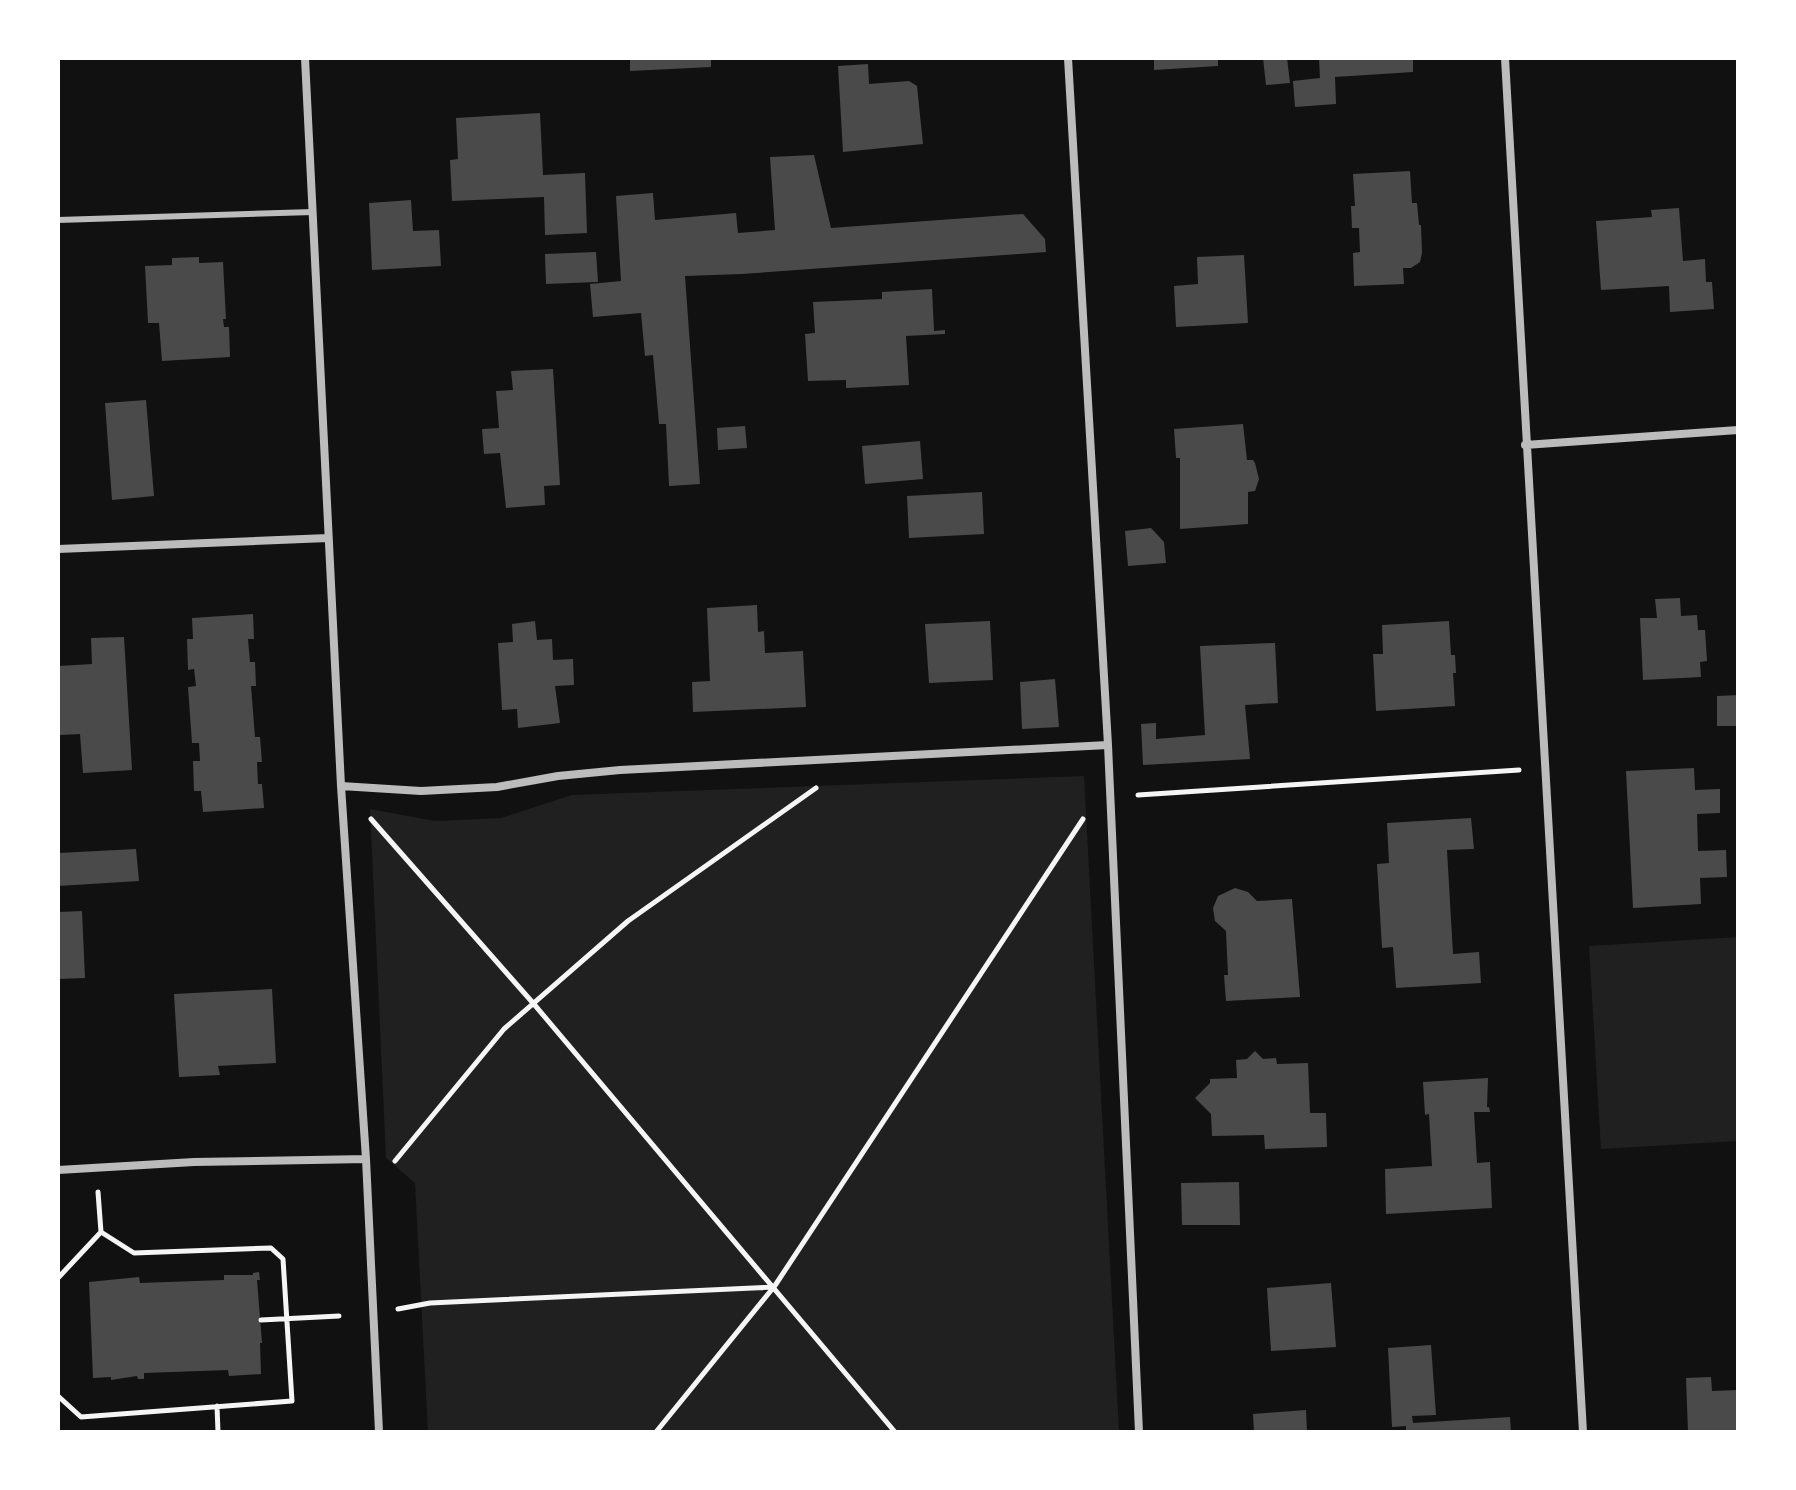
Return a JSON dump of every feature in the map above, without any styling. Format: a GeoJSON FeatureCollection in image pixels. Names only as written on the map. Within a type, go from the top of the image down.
{"type":"FeatureCollection","features":[{"type":"Feature","properties":{"kind":"street"},"geometry":{"type":"LineString","coordinates":[[305,58],[341,786],[366,1159],[379,1432]]}},
{"type":"Feature","properties":{"kind":"street"},"geometry":{"type":"LineString","coordinates":[[1068,58],[1108,745],[1139,1432]]}},
{"type":"Feature","properties":{"kind":"street"},"geometry":{"type":"LineString","coordinates":[[1505,58],[1583,1432]]}},
{"type":"Feature","properties":{"kind":"street"},"geometry":{"type":"LineString","coordinates":[[1525,445],[1738,430]]}},
{"type":"Feature","properties":{"kind":"street"},"geometry":{"type":"LineString","coordinates":[[58,549],[328,538]]}},
{"type":"Feature","properties":{"kind":"street"},"geometry":{"type":"LineString","coordinates":[[341,786],[421,791],[497,787],[558,776],[620,770],[1108,745]]}},
{"type":"Feature","properties":{"kind":"street"},"geometry":{"type":"LineString","coordinates":[[58,1170],[194,1162],[366,1159]]}},
{"type":"Feature","properties":{"kind":"lane"},"geometry":{"type":"LineString","coordinates":[[58,220],[313,212]]}},
{"type":"Feature","properties":{"kind":"path"},"geometry":{"type":"LineString","coordinates":[[368,1194],[504,1029],[533,1003],[628,921],[859,757]]}},
{"type":"Feature","properties":{"kind":"path"},"geometry":{"type":"LineString","coordinates":[[656,1432],[774,1287],[1084,818],[1110,797],[1544,769]]}},
{"type":"Feature","properties":{"kind":"path"},"geometry":{"type":"LineString","coordinates":[[341,786],[533,1003],[895,1432]]}},
{"type":"Feature","properties":{"kind":"path"},"geometry":{"type":"LineString","coordinates":[[58,1278],[101,1232],[98,1199]]}},
{"type":"Feature","properties":{"kind":"path"},"geometry":{"type":"LineString","coordinates":[[58,1396],[81,1417],[292,1401],[283,1259],[271,1248],[134,1253],[101,1232]]}},
{"type":"Feature","properties":{"kind":"path"},"geometry":{"type":"LineString","coordinates":[[374,1313],[430,1303],[774,1287]]}},
{"type":"Feature","properties":{"kind":"path"},"geometry":{"type":"LineString","coordinates":[[261,1320],[339,1316]]}},
{"type":"Feature","properties":{"kind":"path"},"geometry":{"type":"LineString","coordinates":[[217,1406],[218,1432]]}},
{"type":"Feature","properties":{"kind":"shaded area"},"geometry":{"type":"Polygon","coordinates":[[[1084,776],[1119,1432],[428,1432],[415,1183],[386,1158],[370,809],[435,821],[501,818],[572,795],[1084,776]]]}},
{"type":"Feature","properties":{"kind":"shaded area"},"geometry":{"type":"Polygon","coordinates":[[[1738,937],[1738,1141],[1601,1149],[1589,946],[1738,937]]]}},
{"type":"Feature","properties":{"kind":"building"},"geometry":{"type":"Polygon","coordinates":[[[630,58],[711,58],[711,67],[630,71],[630,58]]]}},
{"type":"Feature","properties":{"kind":"building"},"geometry":{"type":"Polygon","coordinates":[[[1154,58],[1218,58],[1218,66],[1154,70],[1154,58]]]}},
{"type":"Feature","properties":{"kind":"building"},"geometry":{"type":"Polygon","coordinates":[[[1263,58],[1287,58],[1290,83],[1266,85],[1263,58]]]}},
{"type":"Feature","properties":{"kind":"building"},"geometry":{"type":"Polygon","coordinates":[[[1319,58],[1413,58],[1413,72],[1335,77],[1336,104],[1295,107],[1293,81],[1320,78],[1319,58]]]}},
{"type":"Feature","properties":{"kind":"building"},"geometry":{"type":"Polygon","coordinates":[[[868,64],[869,84],[909,81],[917,86],[923,144],[843,152],[838,66],[868,64]]]}},
{"type":"Feature","properties":{"kind":"building"},"geometry":{"type":"Polygon","coordinates":[[[540,113],[543,175],[585,173],[587,233],[545,235],[544,197],[452,201],[450,160],[458,159],[456,118],[540,113]]]}},
{"type":"Feature","properties":{"kind":"building"},"geometry":{"type":"Polygon","coordinates":[[[814,155],[831,228],[1023,214],[1045,239],[1046,252],[685,276],[700,484],[669,486],[666,424],[659,424],[653,355],[645,356],[641,313],[593,317],[590,284],[621,281],[616,196],[653,193],[655,220],[736,213],[738,233],[775,230],[770,157],[814,155]]]}},
{"type":"Feature","properties":{"kind":"building"},"geometry":{"type":"Polygon","coordinates":[[[1410,171],[1412,203],[1417,203],[1421,225],[1420,262],[1411,268],[1403,268],[1404,284],[1354,286],[1353,253],[1360,252],[1359,228],[1352,228],[1351,206],[1355,206],[1353,174],[1410,171]]]}},
{"type":"Feature","properties":{"kind":"building"},"geometry":{"type":"Polygon","coordinates":[[[411,200],[413,231],[439,230],[441,266],[372,270],[369,203],[411,200]]]}},
{"type":"Feature","properties":{"kind":"building"},"geometry":{"type":"Polygon","coordinates":[[[1679,208],[1683,261],[1705,259],[1706,282],[1712,282],[1714,309],[1670,312],[1669,286],[1601,290],[1596,221],[1652,217],[1651,210],[1679,208]]]}},
{"type":"Feature","properties":{"kind":"building"},"geometry":{"type":"Polygon","coordinates":[[[596,252],[598,282],[546,284],[545,254],[596,252]]]}},
{"type":"Feature","properties":{"kind":"building"},"geometry":{"type":"Polygon","coordinates":[[[1244,255],[1248,323],[1176,327],[1174,286],[1198,284],[1197,257],[1244,255]]]}},
{"type":"Feature","properties":{"kind":"building"},"geometry":{"type":"Polygon","coordinates":[[[199,257],[199,263],[223,262],[226,319],[223,319],[224,327],[229,327],[230,357],[162,361],[159,323],[148,323],[145,266],[172,265],[172,258],[199,257]]]}},
{"type":"Feature","properties":{"kind":"building"},"geometry":{"type":"Polygon","coordinates":[[[932,289],[934,331],[945,330],[945,334],[906,336],[909,385],[846,388],[846,380],[808,381],[805,334],[815,333],[813,302],[882,299],[882,292],[932,289]]]}},
{"type":"Feature","properties":{"kind":"building"},"geometry":{"type":"Polygon","coordinates":[[[553,369],[560,485],[544,486],[545,505],[506,508],[500,453],[484,454],[482,429],[499,428],[496,391],[513,390],[511,371],[553,369]]]}},
{"type":"Feature","properties":{"kind":"building"},"geometry":{"type":"Polygon","coordinates":[[[146,400],[154,496],[112,500],[105,403],[146,400]]]}},
{"type":"Feature","properties":{"kind":"building"},"geometry":{"type":"Polygon","coordinates":[[[1243,424],[1247,460],[1255,463],[1259,479],[1255,491],[1248,492],[1248,524],[1180,529],[1180,458],[1176,458],[1174,429],[1243,424]]]}},
{"type":"Feature","properties":{"kind":"building"},"geometry":{"type":"Polygon","coordinates":[[[745,426],[747,448],[718,450],[717,428],[745,426]]]}},
{"type":"Feature","properties":{"kind":"building"},"geometry":{"type":"Polygon","coordinates":[[[920,441],[923,479],[865,484],[862,446],[920,441]]]}},
{"type":"Feature","properties":{"kind":"building"},"geometry":{"type":"Polygon","coordinates":[[[982,492],[984,534],[909,538],[907,496],[982,492]]]}},
{"type":"Feature","properties":{"kind":"building"},"geometry":{"type":"Polygon","coordinates":[[[1151,528],[1164,542],[1166,563],[1128,566],[1125,531],[1151,528]]]}},
{"type":"Feature","properties":{"kind":"building"},"geometry":{"type":"Polygon","coordinates":[[[1680,598],[1681,616],[1697,615],[1698,630],[1705,630],[1707,661],[1700,662],[1701,677],[1643,680],[1640,618],[1657,618],[1655,599],[1680,598]]]}},
{"type":"Feature","properties":{"kind":"building"},"geometry":{"type":"Polygon","coordinates":[[[757,605],[758,632],[764,631],[765,653],[803,651],[806,707],[693,712],[692,682],[710,681],[707,608],[757,605]]]}},
{"type":"Feature","properties":{"kind":"building"},"geometry":{"type":"Polygon","coordinates":[[[253,614],[254,639],[248,639],[250,662],[255,662],[256,686],[251,686],[255,737],[260,737],[262,762],[257,762],[258,784],[262,784],[264,808],[203,812],[201,791],[194,791],[193,761],[200,761],[199,743],[192,743],[188,687],[196,686],[194,669],[188,670],[187,639],[193,639],[192,618],[253,614]]]}},
{"type":"Feature","properties":{"kind":"building"},"geometry":{"type":"Polygon","coordinates":[[[535,621],[537,640],[552,639],[553,660],[573,659],[574,685],[555,686],[560,723],[518,728],[517,709],[502,710],[498,643],[513,642],[512,624],[535,621]]]}},
{"type":"Feature","properties":{"kind":"building"},"geometry":{"type":"Polygon","coordinates":[[[990,621],[993,680],[929,683],[925,624],[990,621]]]}},
{"type":"Feature","properties":{"kind":"building"},"geometry":{"type":"Polygon","coordinates":[[[1449,621],[1451,655],[1455,655],[1455,706],[1376,711],[1373,654],[1383,654],[1382,625],[1449,621]]]}},
{"type":"Feature","properties":{"kind":"building"},"geometry":{"type":"Polygon","coordinates":[[[124,637],[132,770],[83,773],[80,734],[60,735],[58,666],[92,664],[91,638],[124,637]]]}},
{"type":"Feature","properties":{"kind":"building"},"geometry":{"type":"Polygon","coordinates":[[[1275,643],[1278,703],[1245,705],[1250,759],[1143,765],[1141,724],[1156,723],[1156,739],[1205,735],[1200,646],[1275,643]]]}},
{"type":"Feature","properties":{"kind":"building"},"geometry":{"type":"Polygon","coordinates":[[[1055,679],[1059,727],[1022,729],[1020,682],[1055,679]]]}},
{"type":"Feature","properties":{"kind":"building"},"geometry":{"type":"Polygon","coordinates":[[[1738,695],[1738,726],[1717,726],[1717,696],[1738,695]]]}},
{"type":"Feature","properties":{"kind":"building"},"geometry":{"type":"Polygon","coordinates":[[[1694,768],[1695,790],[1720,789],[1720,813],[1697,814],[1698,851],[1726,850],[1727,877],[1700,878],[1701,904],[1633,908],[1626,771],[1694,768]]]}},
{"type":"Feature","properties":{"kind":"building"},"geometry":{"type":"Polygon","coordinates":[[[1471,818],[1474,849],[1447,850],[1453,954],[1479,952],[1481,983],[1396,988],[1393,947],[1382,948],[1377,864],[1389,863],[1387,823],[1471,818]]]}},
{"type":"Feature","properties":{"kind":"building"},"geometry":{"type":"Polygon","coordinates":[[[136,849],[139,881],[58,886],[58,853],[136,849]]]}},
{"type":"Feature","properties":{"kind":"building"},"geometry":{"type":"Polygon","coordinates":[[[1235,888],[1248,892],[1257,901],[1292,899],[1300,997],[1226,1001],[1226,931],[1215,921],[1213,908],[1218,896],[1235,888]]]}},
{"type":"Feature","properties":{"kind":"building"},"geometry":{"type":"Polygon","coordinates":[[[82,911],[85,978],[58,979],[58,912],[82,911]]]}},
{"type":"Feature","properties":{"kind":"building"},"geometry":{"type":"Polygon","coordinates":[[[272,989],[276,1063],[218,1066],[220,1075],[179,1077],[174,994],[272,989]]]}},
{"type":"Feature","properties":{"kind":"building"},"geometry":{"type":"Polygon","coordinates":[[[1255,1051],[1263,1059],[1276,1058],[1277,1064],[1308,1063],[1310,1113],[1326,1113],[1327,1147],[1265,1149],[1264,1135],[1212,1136],[1211,1114],[1195,1098],[1210,1083],[1210,1079],[1237,1078],[1236,1060],[1247,1059],[1255,1051]]]}},
{"type":"Feature","properties":{"kind":"building"},"geometry":{"type":"Polygon","coordinates":[[[1488,1078],[1487,1107],[1490,1112],[1474,1112],[1477,1163],[1490,1162],[1492,1208],[1386,1214],[1385,1169],[1432,1166],[1429,1114],[1425,1115],[1423,1082],[1488,1078]]]}},
{"type":"Feature","properties":{"kind":"building"},"geometry":{"type":"Polygon","coordinates":[[[1239,1182],[1240,1225],[1182,1225],[1181,1183],[1239,1182]]]}},
{"type":"Feature","properties":{"kind":"building"},"geometry":{"type":"Polygon","coordinates":[[[259,1272],[261,1374],[229,1376],[228,1370],[144,1373],[144,1379],[137,1376],[111,1380],[111,1377],[93,1378],[89,1282],[139,1277],[140,1283],[224,1280],[224,1275],[253,1275],[259,1272]]]}},
{"type":"Feature","properties":{"kind":"building"},"geometry":{"type":"Polygon","coordinates":[[[1331,1283],[1336,1347],[1271,1351],[1267,1288],[1331,1283]]]}},
{"type":"Feature","properties":{"kind":"building"},"geometry":{"type":"Polygon","coordinates":[[[1431,1345],[1436,1415],[1412,1416],[1413,1423],[1510,1417],[1511,1432],[1406,1432],[1406,1426],[1392,1427],[1388,1348],[1431,1345]]]}},
{"type":"Feature","properties":{"kind":"building"},"geometry":{"type":"Polygon","coordinates":[[[1711,1377],[1712,1391],[1738,1390],[1738,1432],[1688,1432],[1686,1378],[1711,1377]]]}},
{"type":"Feature","properties":{"kind":"building"},"geometry":{"type":"Polygon","coordinates":[[[1306,1410],[1307,1432],[1254,1432],[1253,1414],[1306,1410]]]}}]}
